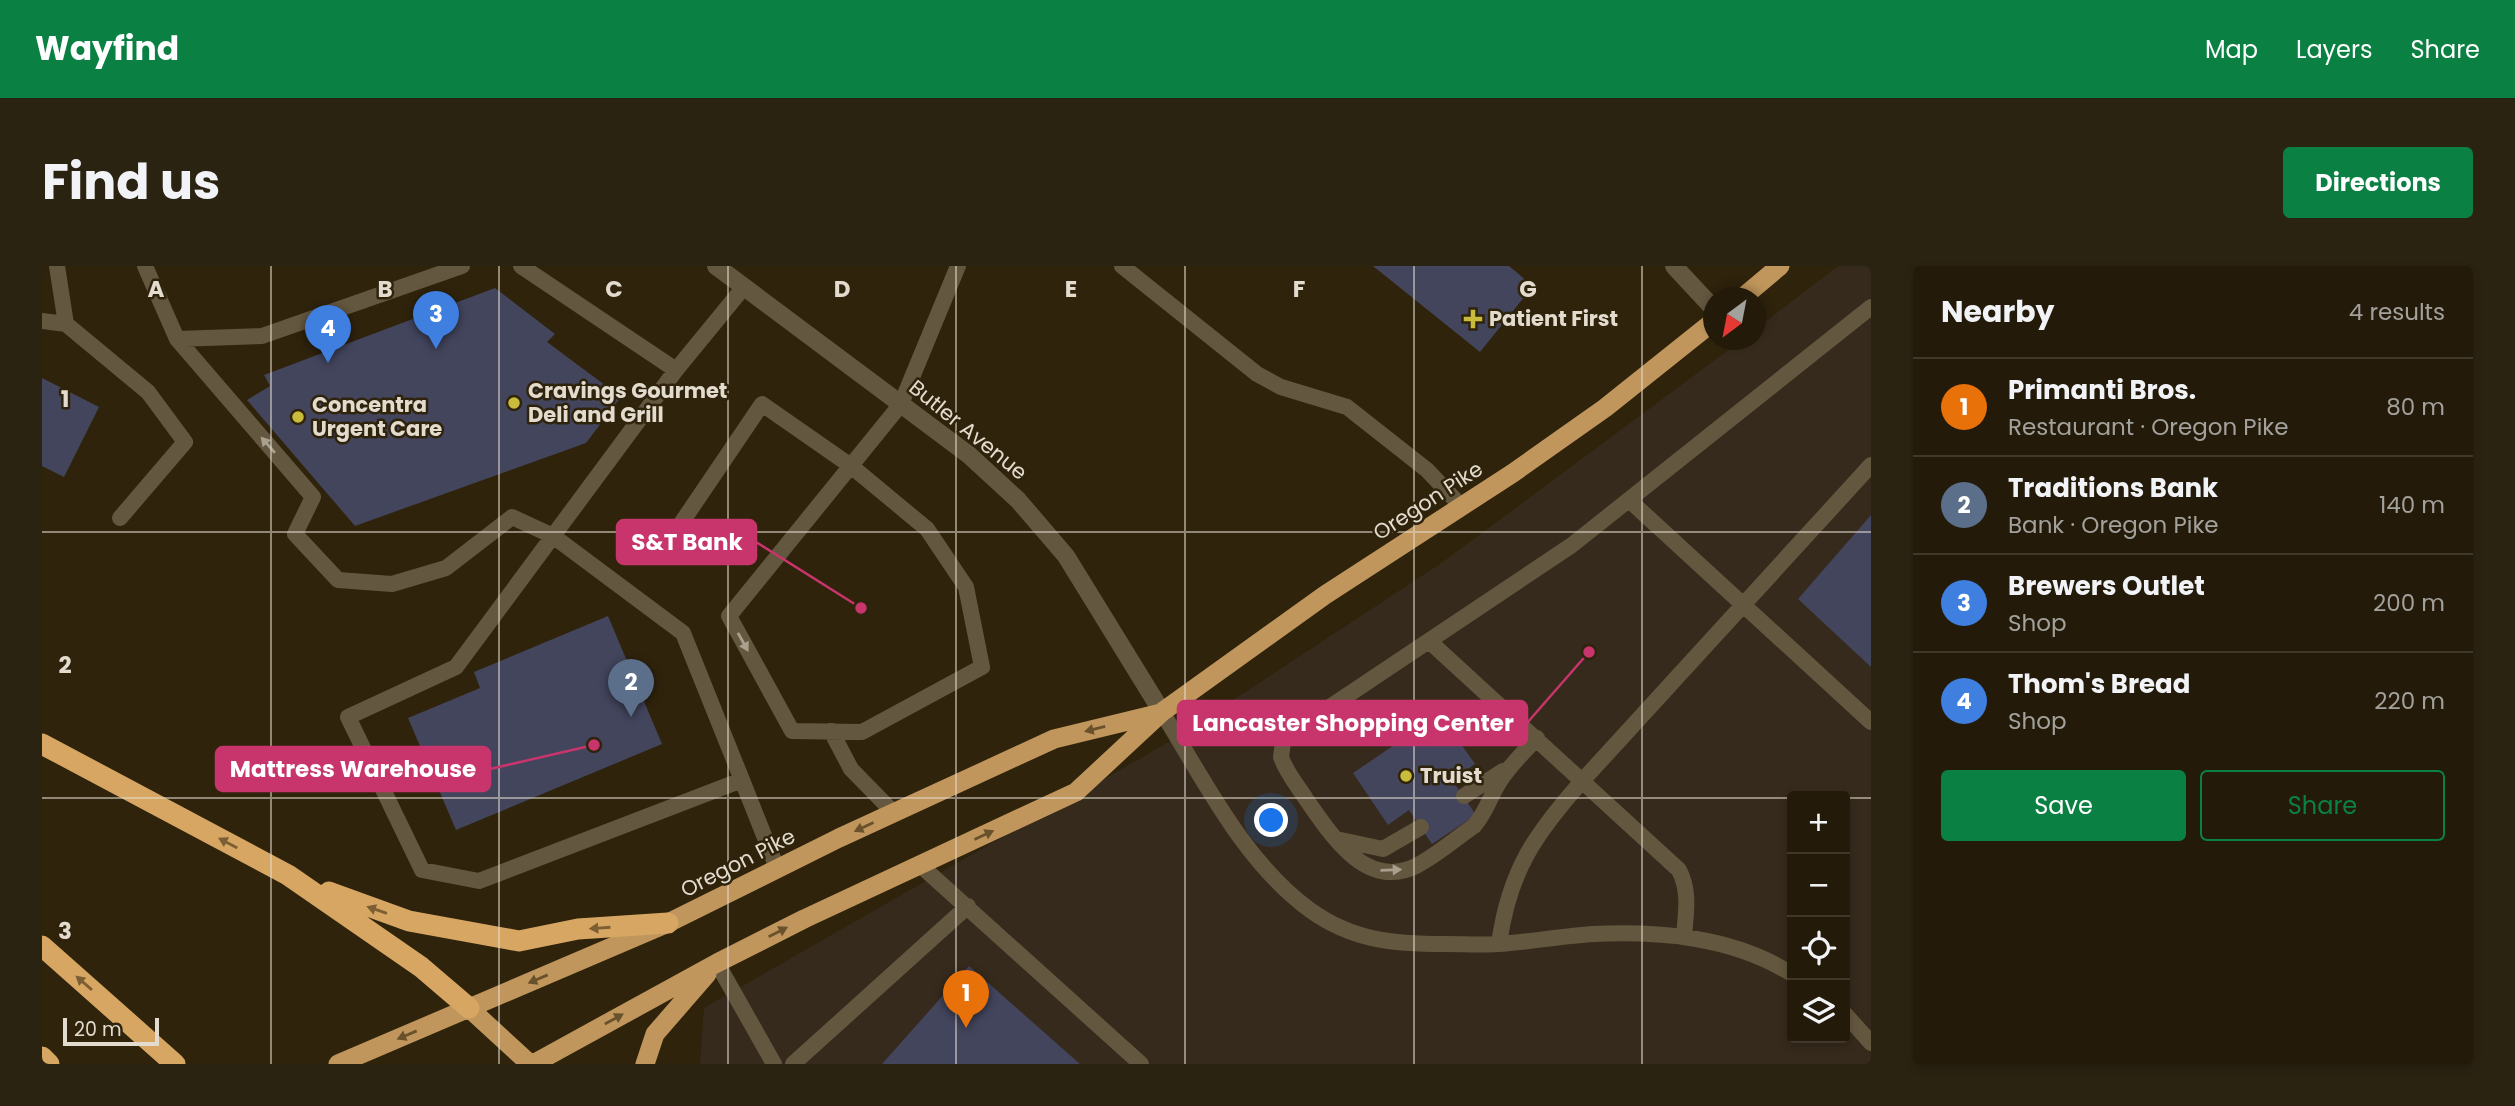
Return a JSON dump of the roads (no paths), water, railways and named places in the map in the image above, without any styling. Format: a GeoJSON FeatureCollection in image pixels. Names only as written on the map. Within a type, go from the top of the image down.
{"type":"FeatureCollection","features":[{"type":"Feature","properties":{"kind":"highway"},"geometry":{"type":"LineString","coordinates":[[1755,287],[1780,266]]}},
{"type":"Feature","properties":{"kind":"highway","name":"Oregon Pike"},"geometry":{"type":"LineString","coordinates":[[531,1064],[717,963],[919,864],[1076,792],[1162,712],[1325,595],[1462,507],[1605,408],[1703,329]]}},
{"type":"Feature","properties":{"kind":"highway","name":"Oregon Pike"},"geometry":{"type":"LineString","coordinates":[[338,1064],[668,923],[777,868],[1054,739],[1162,712]]}},
{"type":"Feature","properties":{"kind":"highway"},"geometry":{"type":"LineString","coordinates":[[42,744],[288,875],[409,921],[519,941],[578,929],[668,923]]}},
{"type":"Feature","properties":{"kind":"highway"},"geometry":{"type":"LineString","coordinates":[[288,875],[421,967],[531,1064]]}},
{"type":"Feature","properties":{"kind":"highway"},"geometry":{"type":"LineString","coordinates":[[42,946],[175,1064]]}},
{"type":"Feature","properties":{"kind":"highway"},"geometry":{"type":"LineString","coordinates":[[645,1064],[655,1034],[717,963]]}},
{"type":"Feature","properties":{"kind":"highway"},"geometry":{"type":"LineString","coordinates":[[42,1058],[49,1064]]}},
{"type":"Feature","properties":{"kind":"street","name":"Butler Avenue"},"geometry":{"type":"LineString","coordinates":[[716,266],[969,455],[1018,500],[1066,556],[1162,712]]}},
{"type":"Feature","properties":{"kind":"street"},"geometry":{"type":"LineString","coordinates":[[1674,266],[1703,298]]}},
{"type":"Feature","properties":{"kind":"lane"},"geometry":{"type":"LineString","coordinates":[[57,266],[66,324]]}},
{"type":"Feature","properties":{"kind":"lane"},"geometry":{"type":"LineString","coordinates":[[145,266],[177,340],[313,497],[295,534],[338,580],[391,584],[446,568],[512,517],[553,536],[683,633],[777,868]]}},
{"type":"Feature","properties":{"kind":"lane"},"geometry":{"type":"LineString","coordinates":[[177,340],[262,336],[461,266]]}},
{"type":"Feature","properties":{"kind":"lane"},"geometry":{"type":"LineString","coordinates":[[521,266],[676,370]]}},
{"type":"Feature","properties":{"kind":"lane"},"geometry":{"type":"LineString","coordinates":[[682,522],[762,404],[851,466],[927,529],[966,587],[982,667],[862,732],[792,731],[729,616],[851,466],[901,404],[958,266]]}},
{"type":"Feature","properties":{"kind":"lane"},"geometry":{"type":"LineString","coordinates":[[1122,266],[1257,374],[1281,387],[1347,407],[1427,470],[1462,507]]}},
{"type":"Feature","properties":{"kind":"lane"},"geometry":{"type":"LineString","coordinates":[[742,780],[479,881],[422,870],[348,717],[456,667],[676,370],[744,287]]}},
{"type":"Feature","properties":{"kind":"lane"},"geometry":{"type":"LineString","coordinates":[[1537,738],[1509,767],[1481,818],[1414,867],[1380,871],[1354,858],[1333,838],[1283,765],[1280,749],[1294,731],[1572,545],[1871,307]]}},
{"type":"Feature","properties":{"kind":"lane"},"geometry":{"type":"LineString","coordinates":[[42,321],[66,324],[148,392],[186,442],[120,518]]}},
{"type":"Feature","properties":{"kind":"lane"},"geometry":{"type":"LineString","coordinates":[[1499,944],[1512,885],[1544,827],[1583,780],[1871,465]]}},
{"type":"Feature","properties":{"kind":"lane"},"geometry":{"type":"LineString","coordinates":[[1629,500],[1871,722]]}},
{"type":"Feature","properties":{"kind":"lane"},"geometry":{"type":"LineString","coordinates":[[1429,641],[1679,870],[1685,880],[1688,894],[1684,936]]}},
{"type":"Feature","properties":{"kind":"lane"},"geometry":{"type":"LineString","coordinates":[[1162,712],[1241,838],[1278,881],[1310,910],[1345,931],[1377,941],[1421,944],[1499,944],[1593,934],[1684,936],[1736,948],[1787,972]]}},
{"type":"Feature","properties":{"kind":"lane"},"geometry":{"type":"LineString","coordinates":[[831,731],[851,769],[894,813]]}},
{"type":"Feature","properties":{"kind":"lane"},"geometry":{"type":"LineString","coordinates":[[1464,796],[1509,767]]}},
{"type":"Feature","properties":{"kind":"lane"},"geometry":{"type":"LineString","coordinates":[[1333,838],[1383,849],[1421,827]]}},
{"type":"Feature","properties":{"kind":"lane"},"geometry":{"type":"LineString","coordinates":[[919,864],[1141,1064]]}},
{"type":"Feature","properties":{"kind":"lane"},"geometry":{"type":"LineString","coordinates":[[793,1064],[968,906]]}},
{"type":"Feature","properties":{"kind":"lane"},"geometry":{"type":"LineString","coordinates":[[717,963],[774,1064]]}},
{"type":"Feature","properties":{"kind":"lane"},"geometry":{"type":"LineString","coordinates":[[1850,1020],[1871,1043]]}},
{"type":"Feature","properties":{"kind":"place","name":"Patient First"},"geometry":{"type":"Point","coordinates":[1473,319]}},
{"type":"Feature","properties":{"kind":"place","name":"Brewers Outlet"},"geometry":{"type":"Point","coordinates":[436,349]}},
{"type":"Feature","properties":{"kind":"place","name":"Thom's Bread"},"geometry":{"type":"Point","coordinates":[328,363]}},
{"type":"Feature","properties":{"kind":"place","name":"Cravings Gourmet Deli and Grill"},"geometry":{"type":"Point","coordinates":[514,403]}},
{"type":"Feature","properties":{"kind":"place","name":"Concentra Urgent Care"},"geometry":{"type":"Point","coordinates":[298,417]}},
{"type":"Feature","properties":{"kind":"place","name":"S&T Bank"},"geometry":{"type":"Point","coordinates":[861,608]}},
{"type":"Feature","properties":{"kind":"place","name":"Lancaster Shopping Center"},"geometry":{"type":"Point","coordinates":[1589,652]}},
{"type":"Feature","properties":{"kind":"place","name":"Traditions Bank"},"geometry":{"type":"Point","coordinates":[631,717]}},
{"type":"Feature","properties":{"kind":"place","name":"Mattress Warehouse"},"geometry":{"type":"Point","coordinates":[594,745]}},
{"type":"Feature","properties":{"kind":"place","name":"Truist"},"geometry":{"type":"Point","coordinates":[1406,776]}},
{"type":"Feature","properties":{"kind":"place","name":"Primanti Bros."},"geometry":{"type":"Point","coordinates":[966,1028]}}]}
